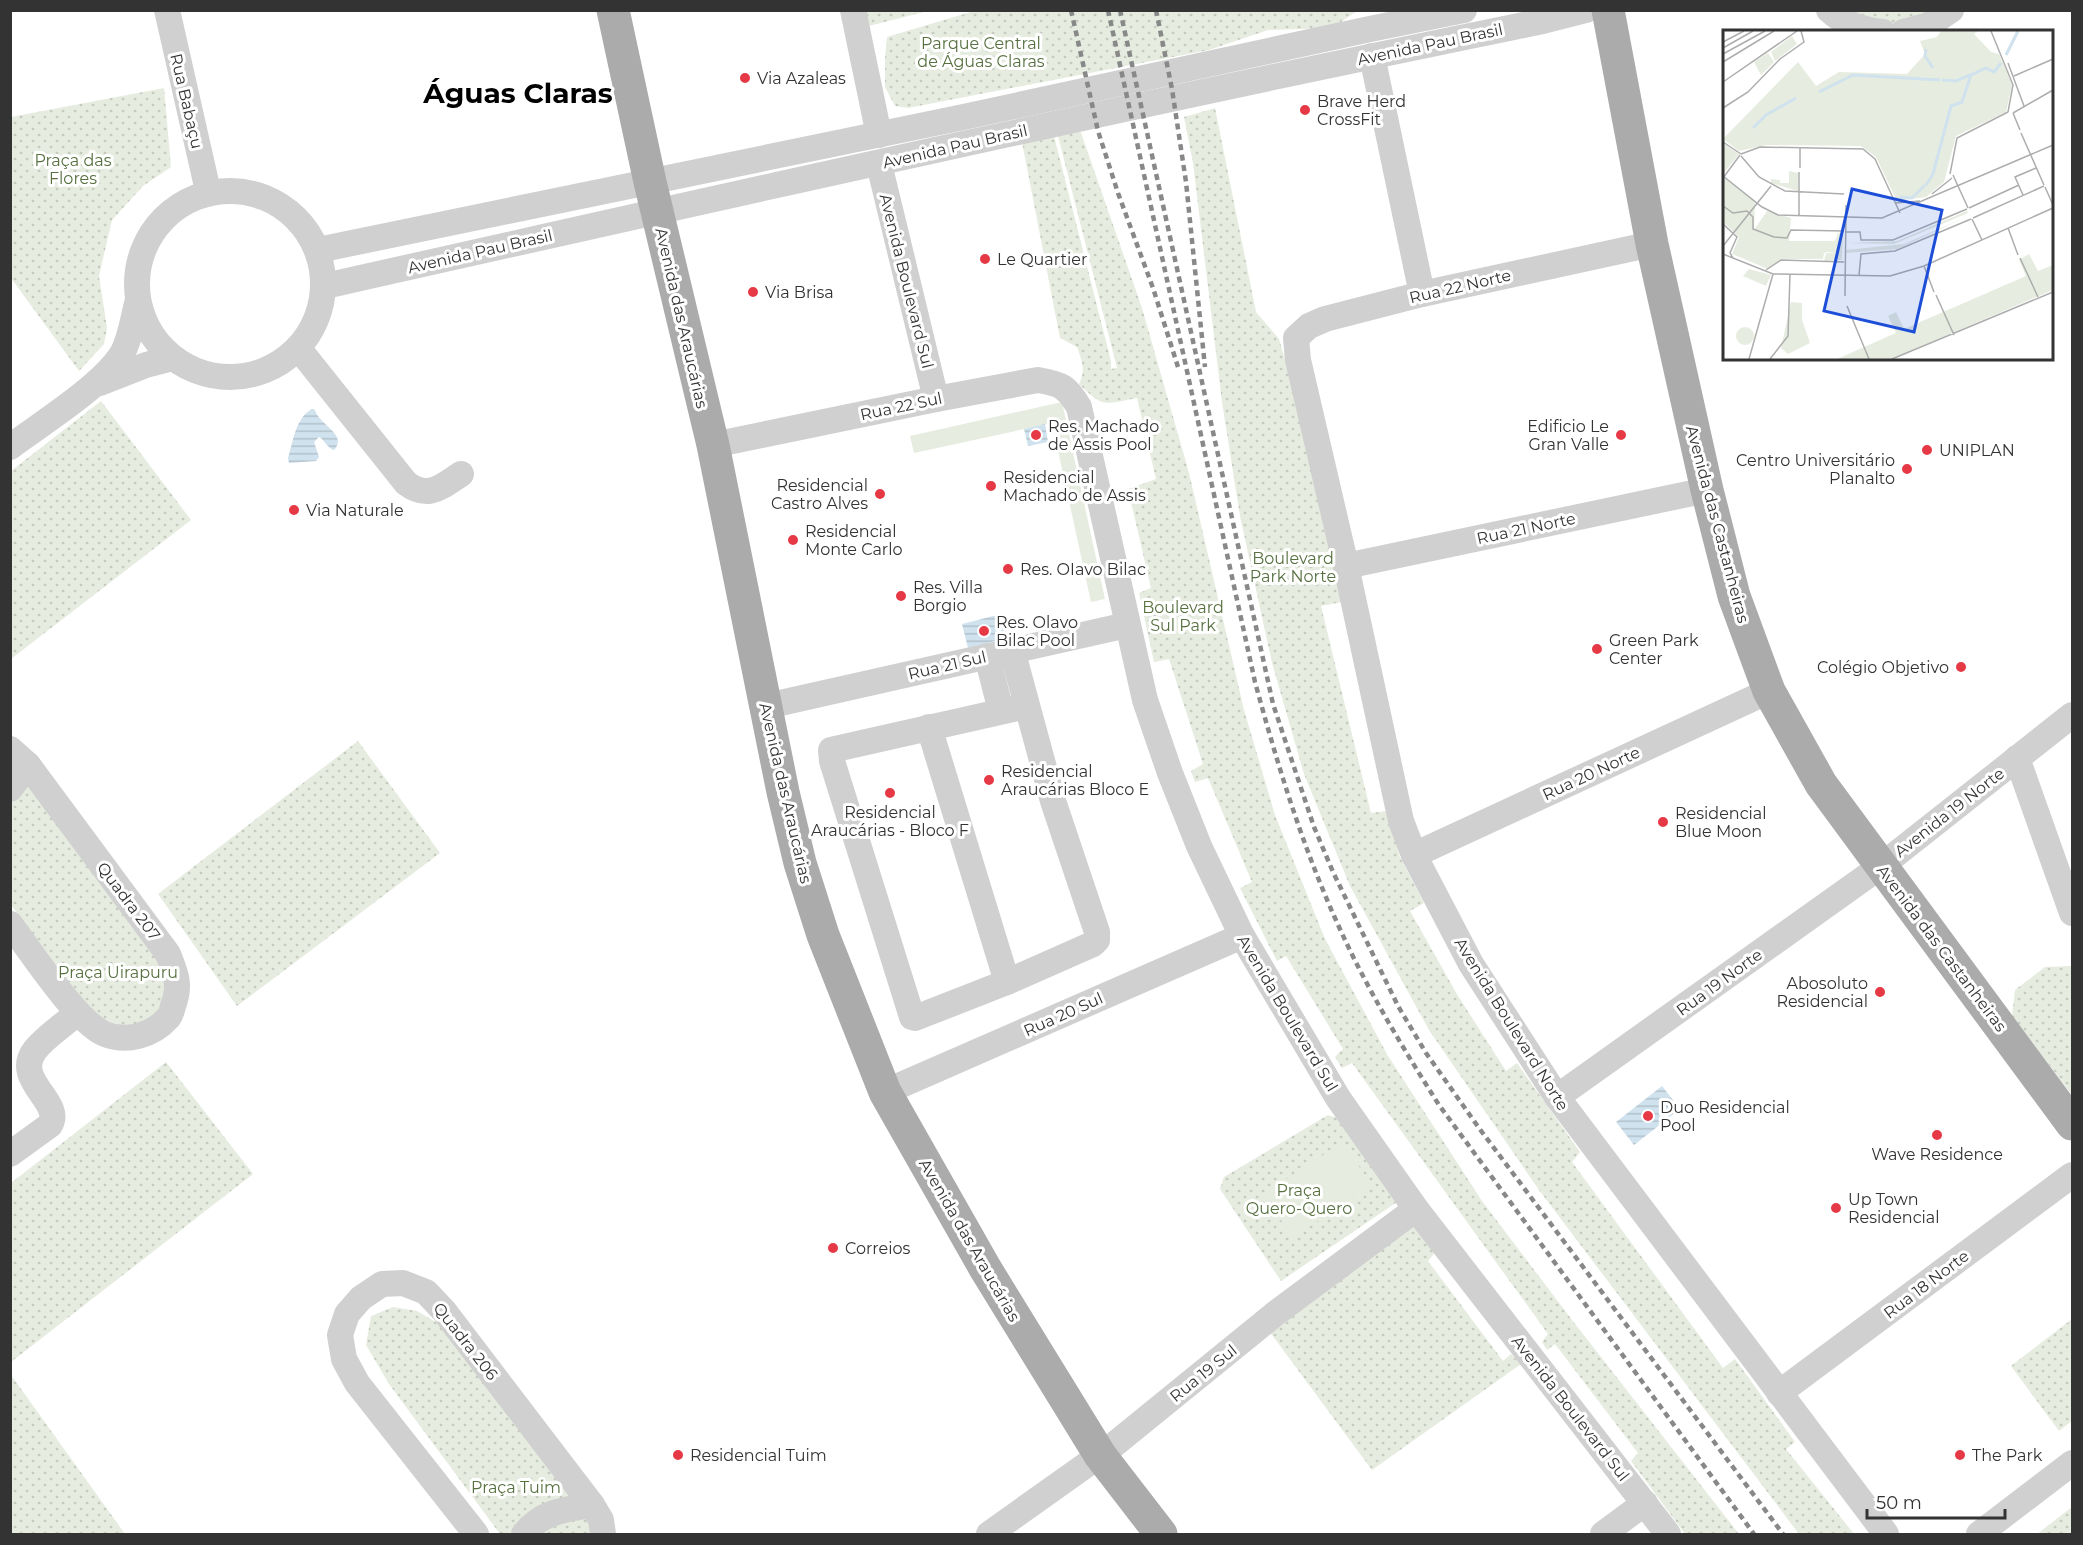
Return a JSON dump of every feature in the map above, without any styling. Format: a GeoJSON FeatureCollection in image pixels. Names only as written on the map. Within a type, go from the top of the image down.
{"type":"FeatureCollection","features":[{"type":"Feature","properties":{"kind":"main road","name":"Avenida das Araucárias"},"geometry":{"type":"LineString","coordinates":[[613,10],[712,445],[783,792],[800,863],[823,935],[885,1092],[985,1268],[1100,1455],[1161,1534]]}},
{"type":"Feature","properties":{"kind":"main road","name":"Avenida das Castanheiras"},"geometry":{"type":"LineString","coordinates":[[1608,10],[1652,244],[1707,490],[1734,596],[1769,691],[1821,784],[2073,1124]]}},
{"type":"Feature","properties":{"kind":"street","name":"Rua Babaçu"},"geometry":{"type":"LineString","coordinates":[[166,10],[208,191]]}},
{"type":"Feature","properties":{"kind":"street"},"geometry":{"type":"LineString","coordinates":[[853,10],[879,135]]}},
{"type":"Feature","properties":{"kind":"street","name":"Avenida Pau Brasil"},"geometry":{"type":"LineString","coordinates":[[324,286],[879,135],[1369,20],[1464,10]]}},
{"type":"Feature","properties":{"kind":"street","name":"Avenida Pau Brasil"},"geometry":{"type":"LineString","coordinates":[[318,250],[879,164],[1019,131],[1586,10]]}},
{"type":"Feature","properties":{"kind":"street"},"geometry":{"type":"LineString","coordinates":[[1829,10],[1837,18],[1867,30]]}},
{"type":"Feature","properties":{"kind":"street"},"geometry":{"type":"LineString","coordinates":[[1910,30],[1929,25],[1951,10]]}},
{"type":"Feature","properties":{"kind":"street"},"geometry":{"type":"LineString","coordinates":[[1372,56],[1422,294]]}},
{"type":"Feature","properties":{"kind":"street","name":"Avenida Boulevard Sul"},"geometry":{"type":"LineString","coordinates":[[879,164],[936,399]]}},
{"type":"Feature","properties":{"kind":"street"},"geometry":{"type":"LineString","coordinates":[[10,447],[92,387],[121,355],[127,343],[138,299],[138,267],[149,236],[170,212],[208,191],[226,189],[255,193],[282,205],[303,224],[318,250],[323,268],[324,286],[317,320],[299,349],[271,369],[238,378],[204,374],[173,358],[157,342],[144,322],[138,299]]}},
{"type":"Feature","properties":{"kind":"street","name":"Rua 22 Norte"},"geometry":{"type":"LineString","coordinates":[[1298,360],[1296,338],[1309,326],[1325,319],[1422,294],[1652,244]]}},
{"type":"Feature","properties":{"kind":"street"},"geometry":{"type":"LineString","coordinates":[[299,349],[406,483],[415,490],[435,490],[461,474]]}},
{"type":"Feature","properties":{"kind":"street"},"geometry":{"type":"LineString","coordinates":[[92,387],[146,365],[173,358]]}},
{"type":"Feature","properties":{"kind":"street","name":"Avenida Boulevard Norte"},"geometry":{"type":"LineString","coordinates":[[1298,360],[1346,566],[1401,821],[1414,855],[1471,964],[1557,1098],[1886,1534]]}},
{"type":"Feature","properties":{"kind":"street","name":"Rua 22 Sul"},"geometry":{"type":"LineString","coordinates":[[712,445],[1038,380],[1060,385],[1068,390],[1079,407]]}},
{"type":"Feature","properties":{"kind":"street","name":"Avenida Boulevard Sul"},"geometry":{"type":"LineString","coordinates":[[1079,407],[1145,700],[1170,773],[1199,846],[1242,936],[1338,1098],[1416,1209],[1668,1534]]}},
{"type":"Feature","properties":{"kind":"street","name":"Rua 21 Norte"},"geometry":{"type":"LineString","coordinates":[[1346,566],[1707,490]]}},
{"type":"Feature","properties":{"kind":"street","name":"Rua 21 Sul"},"geometry":{"type":"LineString","coordinates":[[767,706],[1127,625]]}},
{"type":"Feature","properties":{"kind":"street"},"geometry":{"type":"LineString","coordinates":[[1012,650],[1053,801],[1097,933],[1096,940],[1092,944],[1007,982],[919,1017],[912,1017],[832,761],[831,750],[1026,706]]}},
{"type":"Feature","properties":{"kind":"street"},"geometry":{"type":"LineString","coordinates":[[987,656],[1001,711]]}},
{"type":"Feature","properties":{"kind":"street","name":"Rua 20 Norte"},"geometry":{"type":"LineString","coordinates":[[1414,855],[1769,691]]}},
{"type":"Feature","properties":{"kind":"street","name":"Avenida 19 Norte"},"geometry":{"type":"LineString","coordinates":[[1881,866],[2073,715]]}},
{"type":"Feature","properties":{"kind":"street"},"geometry":{"type":"LineString","coordinates":[[928,727],[1007,982]]}},
{"type":"Feature","properties":{"kind":"street","name":"Quadra 207"},"geometry":{"type":"LineString","coordinates":[[10,789],[19,757]]}},
{"type":"Feature","properties":{"kind":"street","name":"Quadra 207"},"geometry":{"type":"LineString","coordinates":[[10,924],[77,1013],[104,1034],[128,1038],[152,1032],[169,1017],[178,994],[178,977],[168,954],[19,757]]}},
{"type":"Feature","properties":{"kind":"street"},"geometry":{"type":"LineString","coordinates":[[2017,758],[2073,912]]}},
{"type":"Feature","properties":{"kind":"street","name":"Rua 19 Norte"},"geometry":{"type":"LineString","coordinates":[[1557,1098],[1881,866]]}},
{"type":"Feature","properties":{"kind":"street","name":"Rua 20 Sul"},"geometry":{"type":"LineString","coordinates":[[885,1092],[1242,936]]}},
{"type":"Feature","properties":{"kind":"street"},"geometry":{"type":"LineString","coordinates":[[10,1154],[50,1125],[53,1120],[52,1112],[31,1078],[29,1062],[34,1051],[77,1013]]}},
{"type":"Feature","properties":{"kind":"street","name":"Rua 18 Norte"},"geometry":{"type":"LineString","coordinates":[[1779,1393],[2073,1175]]}},
{"type":"Feature","properties":{"kind":"street","name":"Rua 19 Sul"},"geometry":{"type":"LineString","coordinates":[[989,1534],[1100,1455],[1276,1313],[1416,1209]]}},
{"type":"Feature","properties":{"kind":"street","name":"Quadra 206"},"geometry":{"type":"LineString","coordinates":[[476,1534],[357,1383],[344,1359],[340,1335],[347,1314],[361,1298],[382,1284],[403,1283],[426,1292],[432,1298],[592,1505],[601,1520],[603,1534]]}},
{"type":"Feature","properties":{"kind":"street"},"geometry":{"type":"LineString","coordinates":[[1979,1534],[2073,1464]]}},
{"type":"Feature","properties":{"kind":"street"},"geometry":{"type":"LineString","coordinates":[[1602,1534],[1645,1503]]}},
{"type":"Feature","properties":{"kind":"street"},"geometry":{"type":"LineString","coordinates":[[524,1534],[543,1517],[562,1509],[592,1505]]}},
{"type":"Feature","properties":{"kind":"green space"},"geometry":{"type":"Polygon","coordinates":[[[853,10],[928,11],[857,29],[853,10]]]}},
{"type":"Feature","properties":{"kind":"green space","name":"Parque Central de Águas Claras"},"geometry":{"type":"Polygon","coordinates":[[[974,11],[1357,11],[1332,28],[1268,30],[1209,50],[908,108],[895,106],[885,87],[887,37],[974,11]]]}},
{"type":"Feature","properties":{"kind":"green space"},"geometry":{"type":"Polygon","coordinates":[[[1835,11],[1945,11],[1901,30],[1835,11]]]}},
{"type":"Feature","properties":{"kind":"green space","name":"Praça das Flores"},"geometry":{"type":"Polygon","coordinates":[[[164,88],[171,167],[143,186],[112,220],[99,276],[107,328],[104,344],[79,371],[11,278],[11,117],[164,88]]]}},
{"type":"Feature","properties":{"kind":"green space","name":"Boulevard Park Norte"},"geometry":{"type":"Polygon","coordinates":[[[1215,108],[1256,312],[1279,339],[1342,602],[1321,606],[1371,813],[1387,811],[1400,857],[1424,903],[1410,911],[1458,996],[1506,1071],[1517,1063],[1580,1152],[1572,1162],[1723,1368],[1735,1359],[1795,1442],[1786,1449],[1854,1534],[1799,1534],[1539,1190],[1429,1030],[1350,886],[1304,774],[1272,663],[1240,516],[1222,402],[1193,163],[1184,117],[1215,108]]]}},
{"type":"Feature","properties":{"kind":"green space","name":"Boulevard Sul Park"},"geometry":{"type":"Polygon","coordinates":[[[1080,130],[1142,308],[1189,473],[1244,710],[1275,815],[1325,939],[1388,1056],[1482,1201],[1739,1534],[1685,1534],[1631,1461],[1638,1453],[1555,1344],[1547,1350],[1542,1342],[1548,1334],[1352,1063],[1342,1068],[1335,1057],[1343,1049],[1286,956],[1277,961],[1240,888],[1252,882],[1208,778],[1195,782],[1191,771],[1203,764],[1169,659],[1154,662],[1139,593],[1151,588],[1128,489],[1156,479],[1137,398],[1105,403],[1094,398],[1079,384],[1083,370],[1077,347],[1060,338],[1021,137],[1053,132],[1111,361],[1111,369],[1117,368],[1058,136],[1080,130]]]}},
{"type":"Feature","properties":{"kind":"green space"},"geometry":{"type":"Polygon","coordinates":[[[101,401],[191,520],[11,659],[11,471],[101,401]]]}},
{"type":"Feature","properties":{"kind":"green space"},"geometry":{"type":"Polygon","coordinates":[[[1062,402],[1105,599],[1091,602],[1052,423],[914,453],[910,436],[1062,402]]]}},
{"type":"Feature","properties":{"kind":"green space"},"geometry":{"type":"Polygon","coordinates":[[[358,741],[440,853],[237,1006],[158,894],[358,741]]]}},
{"type":"Feature","properties":{"kind":"green space","name":"Praça Uirapuru"},"geometry":{"type":"Polygon","coordinates":[[[11,757],[172,969],[166,1006],[150,1019],[129,1028],[94,1016],[11,905],[11,757]]]}},
{"type":"Feature","properties":{"kind":"green space"},"geometry":{"type":"Polygon","coordinates":[[[2072,966],[2072,1095],[2012,1016],[2015,990],[2045,967],[2072,966]]]}},
{"type":"Feature","properties":{"kind":"green space"},"geometry":{"type":"Polygon","coordinates":[[[166,1062],[253,1174],[11,1362],[11,1183],[166,1062]]]}},
{"type":"Feature","properties":{"kind":"green space","name":"Praça Quero-Quero"},"geometry":{"type":"Polygon","coordinates":[[[1328,1115],[1344,1120],[1397,1202],[1281,1281],[1220,1189],[1224,1177],[1328,1115]]]}},
{"type":"Feature","properties":{"kind":"green space"},"geometry":{"type":"Polygon","coordinates":[[[1343,1142],[1372,1186],[1292,1238],[1264,1193],[1343,1142]]]}},
{"type":"Feature","properties":{"kind":"green space"},"geometry":{"type":"Polygon","coordinates":[[[1414,1220],[1437,1250],[1428,1261],[1503,1361],[1511,1354],[1521,1364],[1372,1470],[1269,1331],[1414,1220]]]}},
{"type":"Feature","properties":{"kind":"green space","name":"Praça Tuim"},"geometry":{"type":"Polygon","coordinates":[[[393,1307],[417,1311],[441,1325],[589,1516],[590,1534],[500,1534],[389,1384],[366,1345],[371,1316],[393,1307]]]}},
{"type":"Feature","properties":{"kind":"green space"},"geometry":{"type":"Polygon","coordinates":[[[2072,1319],[2072,1421],[2059,1431],[2011,1366],[2072,1319]]]}},
{"type":"Feature","properties":{"kind":"green space"},"geometry":{"type":"Polygon","coordinates":[[[11,1375],[125,1534],[11,1534],[11,1375]]]}},
{"type":"Feature","properties":{"kind":"green space"},"geometry":{"type":"Polygon","coordinates":[[[2072,1507],[2072,1534],[2037,1534],[2072,1507]]]}},
{"type":"Feature","properties":{"kind":"water"},"geometry":{"type":"Polygon","coordinates":[[[312,409],[335,434],[338,445],[334,450],[319,437],[314,442],[319,457],[316,461],[289,463],[288,458],[299,424],[312,409]]]}},
{"type":"Feature","properties":{"kind":"water","name":"Res. Machado de Assis Pool"},"geometry":{"type":"Polygon","coordinates":[[[1045,424],[1048,442],[1028,446],[1024,429],[1045,424]]]}},
{"type":"Feature","properties":{"kind":"water","name":"Res. Olavo Bilac Pool"},"geometry":{"type":"Polygon","coordinates":[[[1001,614],[1007,638],[968,648],[962,624],[1001,614]]]}},
{"type":"Feature","properties":{"kind":"water","name":"Duo Residencial Pool"},"geometry":{"type":"Polygon","coordinates":[[[1662,1086],[1680,1109],[1634,1145],[1616,1122],[1662,1086]]]}},
{"type":"Feature","properties":{"kind":"railway"},"geometry":{"type":"LineString","coordinates":[[1071,10],[1098,131],[1178,367]]}},
{"type":"Feature","properties":{"kind":"railway"},"geometry":{"type":"LineString","coordinates":[[1108,10],[1255,682],[1290,802],[1323,889],[1346,943],[1371,990],[1439,1105],[1754,1534]]}},
{"type":"Feature","properties":{"kind":"railway"},"geometry":{"type":"LineString","coordinates":[[1120,10],[1273,704],[1314,827],[1333,872],[1398,1006],[1426,1053],[1479,1128],[1783,1534]]}},
{"type":"Feature","properties":{"kind":"railway"},"geometry":{"type":"LineString","coordinates":[[1156,10],[1172,89],[1186,182],[1205,367]]}},
{"type":"Feature","properties":{"kind":"place","name":"Via Azaleas"},"geometry":{"type":"Point","coordinates":[745,78]}},
{"type":"Feature","properties":{"kind":"place","name":"Brave Herd CrossFit"},"geometry":{"type":"Point","coordinates":[1305,110]}},
{"type":"Feature","properties":{"kind":"place","name":"Le Quartier"},"geometry":{"type":"Point","coordinates":[985,259]}},
{"type":"Feature","properties":{"kind":"place","name":"Via Brisa"},"geometry":{"type":"Point","coordinates":[753,292]}},
{"type":"Feature","properties":{"kind":"place","name":"Res. Machado de Assis Pool"},"geometry":{"type":"Point","coordinates":[1036,435]}},
{"type":"Feature","properties":{"kind":"place","name":"Edificio Le Gran Valle"},"geometry":{"type":"Point","coordinates":[1621,435]}},
{"type":"Feature","properties":{"kind":"place","name":"UNIPLAN"},"geometry":{"type":"Point","coordinates":[1927,450]}},
{"type":"Feature","properties":{"kind":"place","name":"Centro Universitário Planalto"},"geometry":{"type":"Point","coordinates":[1907,469]}},
{"type":"Feature","properties":{"kind":"place","name":"Residencial Machado de Assis"},"geometry":{"type":"Point","coordinates":[991,486]}},
{"type":"Feature","properties":{"kind":"place","name":"Residencial Castro Alves"},"geometry":{"type":"Point","coordinates":[880,494]}},
{"type":"Feature","properties":{"kind":"place","name":"Via Naturale"},"geometry":{"type":"Point","coordinates":[294,510]}},
{"type":"Feature","properties":{"kind":"place","name":"Residencial Monte Carlo"},"geometry":{"type":"Point","coordinates":[793,540]}},
{"type":"Feature","properties":{"kind":"place","name":"Res. OIavo Bilac"},"geometry":{"type":"Point","coordinates":[1008,569]}},
{"type":"Feature","properties":{"kind":"place","name":"Res. Villa Borgio"},"geometry":{"type":"Point","coordinates":[901,596]}},
{"type":"Feature","properties":{"kind":"place","name":"Res. Olavo Bilac Pool"},"geometry":{"type":"Point","coordinates":[984,631]}},
{"type":"Feature","properties":{"kind":"place","name":"Green Park Center"},"geometry":{"type":"Point","coordinates":[1597,649]}},
{"type":"Feature","properties":{"kind":"place","name":"Colégio Objetivo"},"geometry":{"type":"Point","coordinates":[1961,667]}},
{"type":"Feature","properties":{"kind":"place","name":"Residencial Araucárias Bloco E"},"geometry":{"type":"Point","coordinates":[989,780]}},
{"type":"Feature","properties":{"kind":"place","name":"Residencial Araucárias - Bloco F"},"geometry":{"type":"Point","coordinates":[890,793]}},
{"type":"Feature","properties":{"kind":"place","name":"Residencial Blue Moon"},"geometry":{"type":"Point","coordinates":[1663,822]}},
{"type":"Feature","properties":{"kind":"place","name":"Abosoluto Residencial"},"geometry":{"type":"Point","coordinates":[1880,992]}},
{"type":"Feature","properties":{"kind":"place","name":"Duo Residencial Pool"},"geometry":{"type":"Point","coordinates":[1648,1116]}},
{"type":"Feature","properties":{"kind":"place","name":"Wave Residence"},"geometry":{"type":"Point","coordinates":[1937,1135]}},
{"type":"Feature","properties":{"kind":"place","name":"Up Town Residencial"},"geometry":{"type":"Point","coordinates":[1836,1208]}},
{"type":"Feature","properties":{"kind":"place","name":"Correios"},"geometry":{"type":"Point","coordinates":[833,1248]}},
{"type":"Feature","properties":{"kind":"place","name":"Residencial Tuim"},"geometry":{"type":"Point","coordinates":[678,1455]}},
{"type":"Feature","properties":{"kind":"place","name":"The Park"},"geometry":{"type":"Point","coordinates":[1960,1455]}},
{"type":"Feature","properties":{"kind":"district","name":"Águas Claras"},"geometry":{"type":"Point","coordinates":[518,93]}}]}
